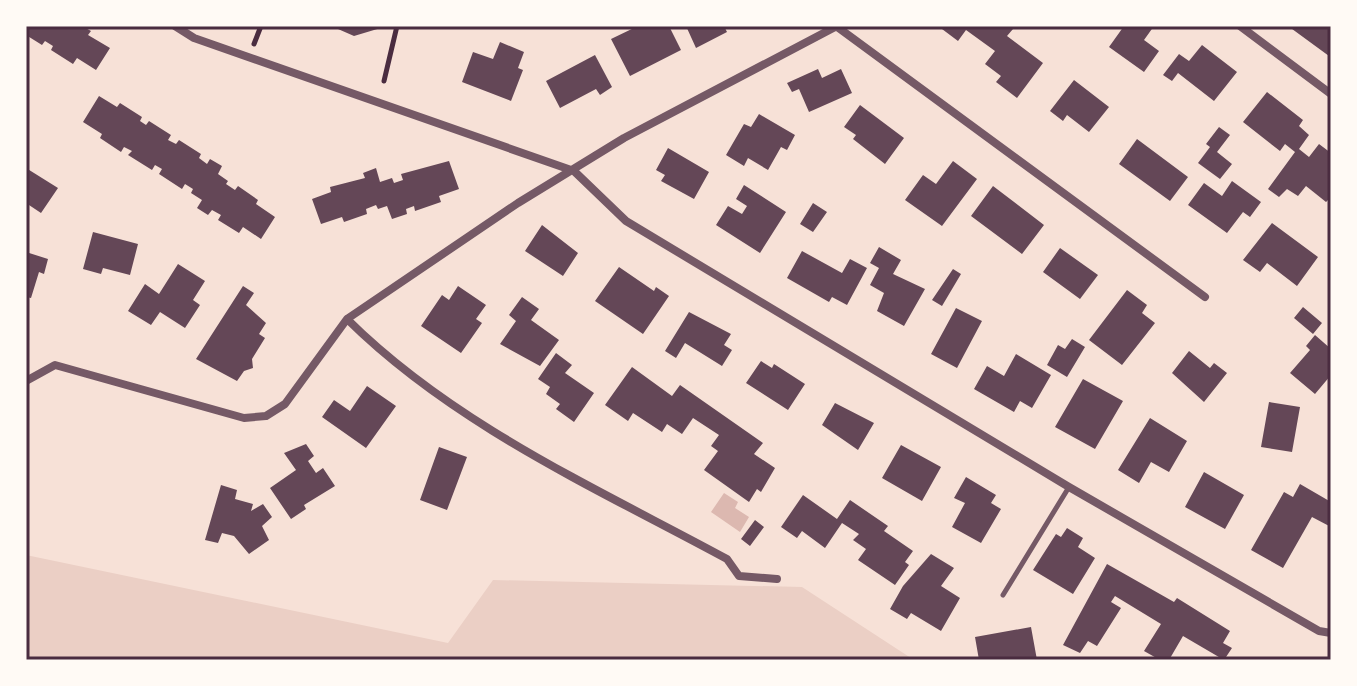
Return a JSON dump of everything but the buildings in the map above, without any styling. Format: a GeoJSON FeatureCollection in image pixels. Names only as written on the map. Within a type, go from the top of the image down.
{"type":"FeatureCollection","features":[{"type":"Feature","properties":{"kind":"street"},"geometry":{"type":"LineString","coordinates":[[175,26],[194,38],[574,171],[626,221],[1069,487],[1319,631],[1331,633]]}},
{"type":"Feature","properties":{"kind":"street"},"geometry":{"type":"LineString","coordinates":[[26,381],[55,365],[244,418],[266,416],[285,404],[347,319],[518,203],[624,138],[837,26],[1205,297]]}},
{"type":"Feature","properties":{"kind":"street"},"geometry":{"type":"LineString","coordinates":[[1240,26],[1331,94]]}},
{"type":"Feature","properties":{"kind":"street"},"geometry":{"type":"LineString","coordinates":[[347,319],[380,352],[476,421],[727,559],[739,576],[777,579]]}},
{"type":"Feature","properties":{"kind":"lane"},"geometry":{"type":"LineString","coordinates":[[1003,595],[1069,487]]}},
{"type":"Feature","properties":{"kind":"path"},"geometry":{"type":"LineString","coordinates":[[384,81],[397,26]]}},
{"type":"Feature","properties":{"kind":"shaded area"},"geometry":{"type":"Polygon","coordinates":[[[724,493],[738,502],[735,508],[749,517],[740,532],[711,512],[724,493]]]}},
{"type":"Feature","properties":{"kind":"shaded area"},"geometry":{"type":"Polygon","coordinates":[[[26,555],[448,643],[493,580],[802,587],[914,660],[26,660],[26,555]]]}}]}
